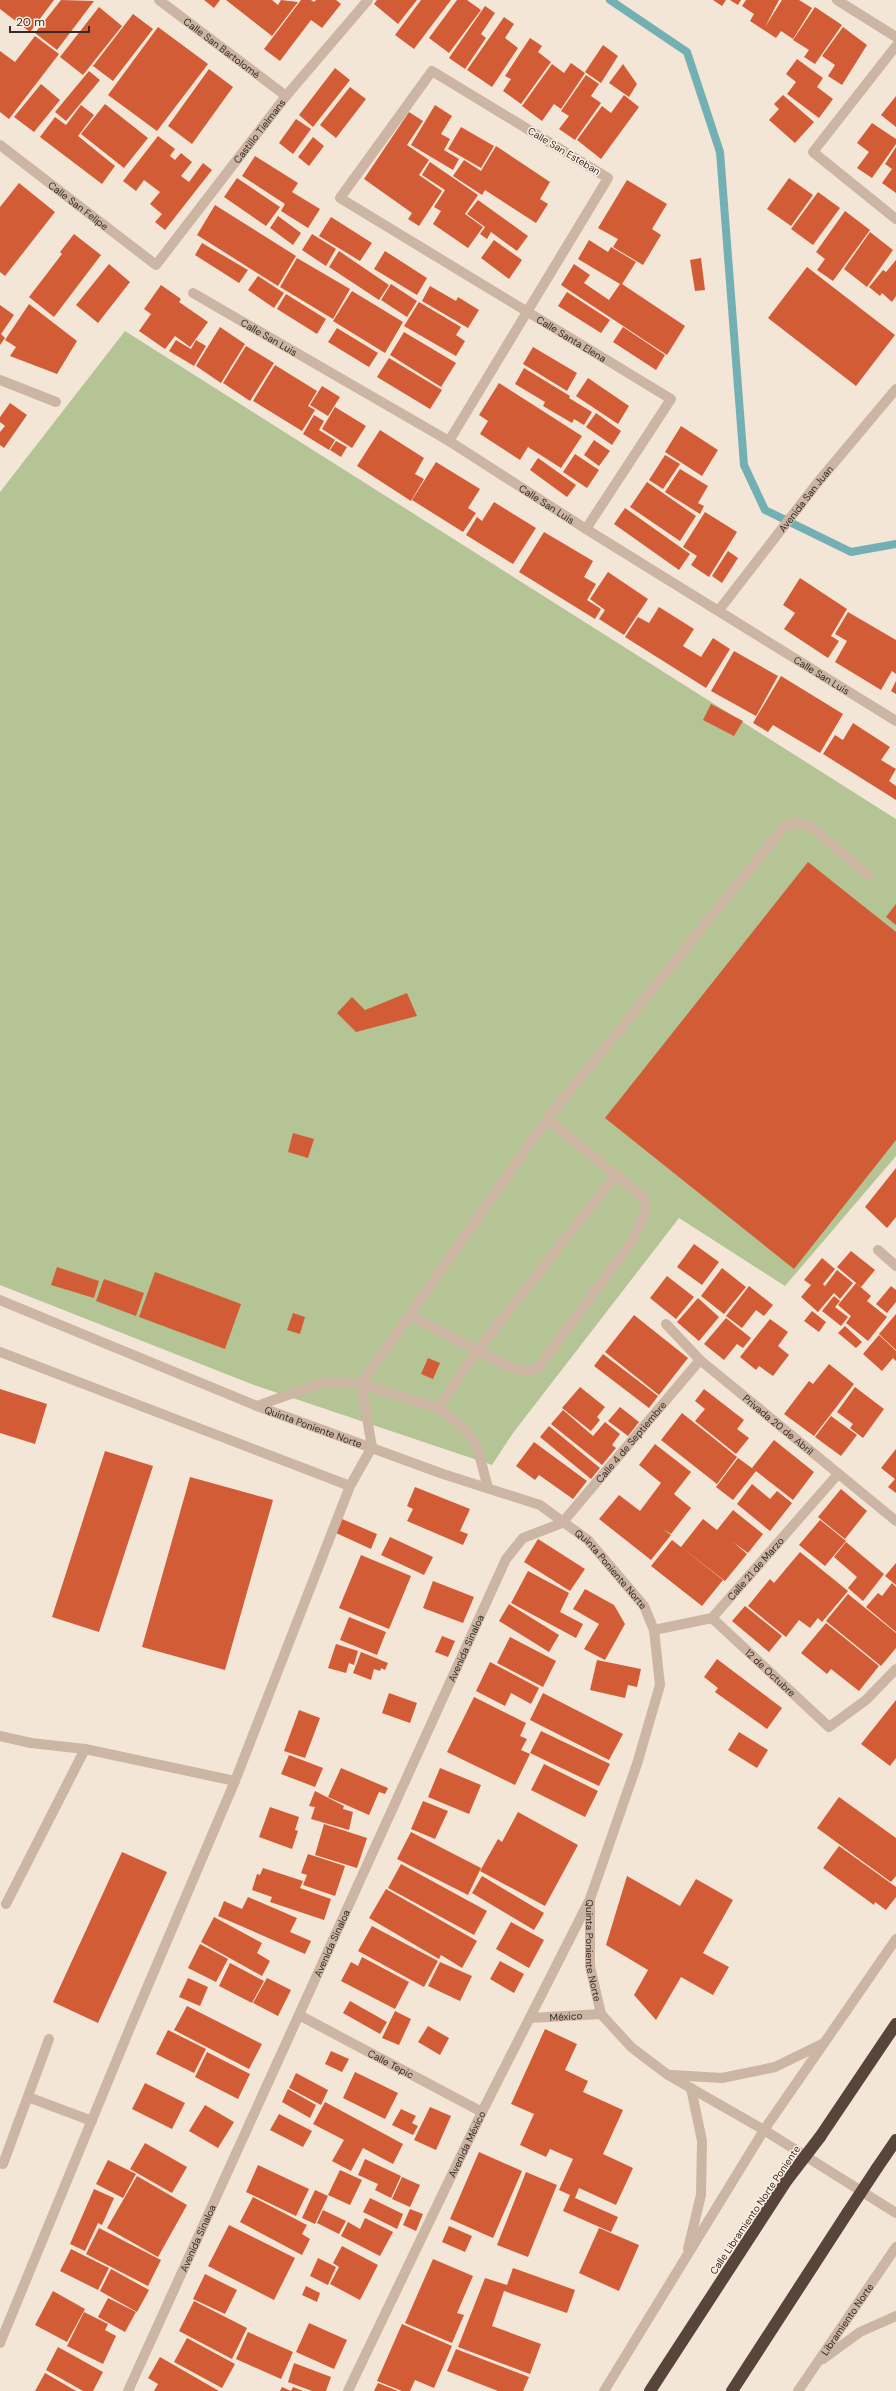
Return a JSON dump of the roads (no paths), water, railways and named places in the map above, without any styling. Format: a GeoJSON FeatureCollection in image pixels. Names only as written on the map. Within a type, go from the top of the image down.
{"type":"FeatureCollection","features":[{"type":"Feature","properties":{"kind":"highway","name":"Calle Libramiento Norte Poniente"},"geometry":{"type":"LineString","coordinates":[[650,2391],[787,2180],[820,2137],[896,2024]]}},
{"type":"Feature","properties":{"kind":"highway"},"geometry":{"type":"LineString","coordinates":[[732,2391],[896,2140]]}},
{"type":"Feature","properties":{"kind":"street","name":"Calle San Bartolomé"},"geometry":{"type":"LineString","coordinates":[[159,0],[286,96]]}},
{"type":"Feature","properties":{"kind":"street","name":"Castillo Tielmans"},"geometry":{"type":"LineString","coordinates":[[156,266],[286,96],[368,0]]}},
{"type":"Feature","properties":{"kind":"street"},"geometry":{"type":"LineString","coordinates":[[837,0],[896,37]]}},
{"type":"Feature","properties":{"kind":"street"},"geometry":{"type":"LineString","coordinates":[[896,46],[813,152],[896,219]]}},
{"type":"Feature","properties":{"kind":"street","name":"Calle San Esteban"},"geometry":{"type":"LineString","coordinates":[[340,198],[432,71],[608,178],[526,311],[449,441]]}},
{"type":"Feature","properties":{"kind":"street","name":"Calle San Felipe"},"geometry":{"type":"LineString","coordinates":[[0,145],[156,266]]}},
{"type":"Feature","properties":{"kind":"street","name":"Calle Santa Elena"},"geometry":{"type":"LineString","coordinates":[[340,198],[671,399],[586,529]]}},
{"type":"Feature","properties":{"kind":"street","name":"Calle San Luis"},"geometry":{"type":"LineString","coordinates":[[193,293],[449,441],[586,529],[896,721]]}},
{"type":"Feature","properties":{"kind":"street"},"geometry":{"type":"LineString","coordinates":[[0,380],[56,402]]}},
{"type":"Feature","properties":{"kind":"street","name":"Avenida San Juan"},"geometry":{"type":"LineString","coordinates":[[719,610],[818,482],[896,389]]}},
{"type":"Feature","properties":{"kind":"street"},"geometry":{"type":"LineString","coordinates":[[0,2343],[235,1782],[350,1486],[372,1446],[360,1384],[547,1119],[784,827],[794,823],[809,825],[869,876]]}},
{"type":"Feature","properties":{"kind":"street"},"geometry":{"type":"LineString","coordinates":[[409,1315],[477,1351],[522,1371],[537,1369],[633,1240],[646,1210],[644,1198],[615,1176],[547,1119]]}},
{"type":"Feature","properties":{"kind":"street"},"geometry":{"type":"LineString","coordinates":[[438,1408],[477,1351],[615,1176]]}},
{"type":"Feature","properties":{"kind":"street"},"geometry":{"type":"LineString","coordinates":[[878,1250],[896,1266]]}},
{"type":"Feature","properties":{"kind":"street","name":"Quinta Poniente Norte"},"geometry":{"type":"LineString","coordinates":[[0,1300],[257,1406],[372,1446],[443,1474],[540,1505],[562,1523],[588,1540],[644,1606],[654,1630],[660,1686],[637,1764],[590,1899],[590,1966],[601,2014],[631,2047],[668,2075],[764,2130],[896,2214]]}},
{"type":"Feature","properties":{"kind":"street","name":"Privada 20 de Abril"},"geometry":{"type":"LineString","coordinates":[[666,1324],[700,1360],[896,1521]]}},
{"type":"Feature","properties":{"kind":"street"},"geometry":{"type":"LineString","coordinates":[[0,1352],[350,1486]]}},
{"type":"Feature","properties":{"kind":"street","name":"Calle 4 de Septiembre"},"geometry":{"type":"LineString","coordinates":[[562,1523],[700,1360]]}},
{"type":"Feature","properties":{"kind":"street"},"geometry":{"type":"LineString","coordinates":[[257,1406],[321,1383],[360,1384],[438,1408],[458,1423],[470,1435],[478,1450],[488,1488]]}},
{"type":"Feature","properties":{"kind":"street","name":"Calle 21 de Marzo"},"geometry":{"type":"LineString","coordinates":[[712,1618],[838,1474]]}},
{"type":"Feature","properties":{"kind":"street","name":"Avenida Sinaloa"},"geometry":{"type":"LineString","coordinates":[[128,2391],[506,1559],[523,1538],[562,1523]]}},
{"type":"Feature","properties":{"kind":"street"},"geometry":{"type":"LineString","coordinates":[[654,1630],[712,1618]]}},
{"type":"Feature","properties":{"kind":"street","name":"12 de Octubre"},"geometry":{"type":"LineString","coordinates":[[712,1618],[830,1727],[866,1700],[896,1669]]}},
{"type":"Feature","properties":{"kind":"street"},"geometry":{"type":"LineString","coordinates":[[0,1736],[85,1749],[235,1782]]}},
{"type":"Feature","properties":{"kind":"street"},"geometry":{"type":"LineString","coordinates":[[6,1904],[85,1749]]}},
{"type":"Feature","properties":{"kind":"street","name":"Avenida México"},"geometry":{"type":"LineString","coordinates":[[348,2391],[482,2112],[590,1899]]}},
{"type":"Feature","properties":{"kind":"street"},"geometry":{"type":"LineString","coordinates":[[604,2391],[764,2130],[896,1939]]}},
{"type":"Feature","properties":{"kind":"street","name":"México"},"geometry":{"type":"LineString","coordinates":[[530,2018],[601,2014]]}},
{"type":"Feature","properties":{"kind":"street","name":"Calle Tepic"},"geometry":{"type":"LineString","coordinates":[[299,2016],[482,2112]]}},
{"type":"Feature","properties":{"kind":"street"},"geometry":{"type":"LineString","coordinates":[[3,2164],[49,2038]]}},
{"type":"Feature","properties":{"kind":"street"},"geometry":{"type":"LineString","coordinates":[[668,2075],[722,2078],[775,2067],[824,2043]]}},
{"type":"Feature","properties":{"kind":"street"},"geometry":{"type":"LineString","coordinates":[[686,2258],[701,2195],[702,2141],[691,2088]]}},
{"type":"Feature","properties":{"kind":"street"},"geometry":{"type":"LineString","coordinates":[[28,2096],[92,2121]]}},
{"type":"Feature","properties":{"kind":"street","name":"Libramiento Norte"},"geometry":{"type":"LineString","coordinates":[[798,2391],[896,2247]]}},
{"type":"Feature","properties":{"kind":"street"},"geometry":{"type":"LineString","coordinates":[[817,2363],[860,2332],[896,2316]]}},
{"type":"Feature","properties":{"kind":"waterway"},"geometry":{"type":"LineString","coordinates":[[610,0],[687,52],[720,152],[744,465],[765,510],[851,552],[896,544]]}}]}
